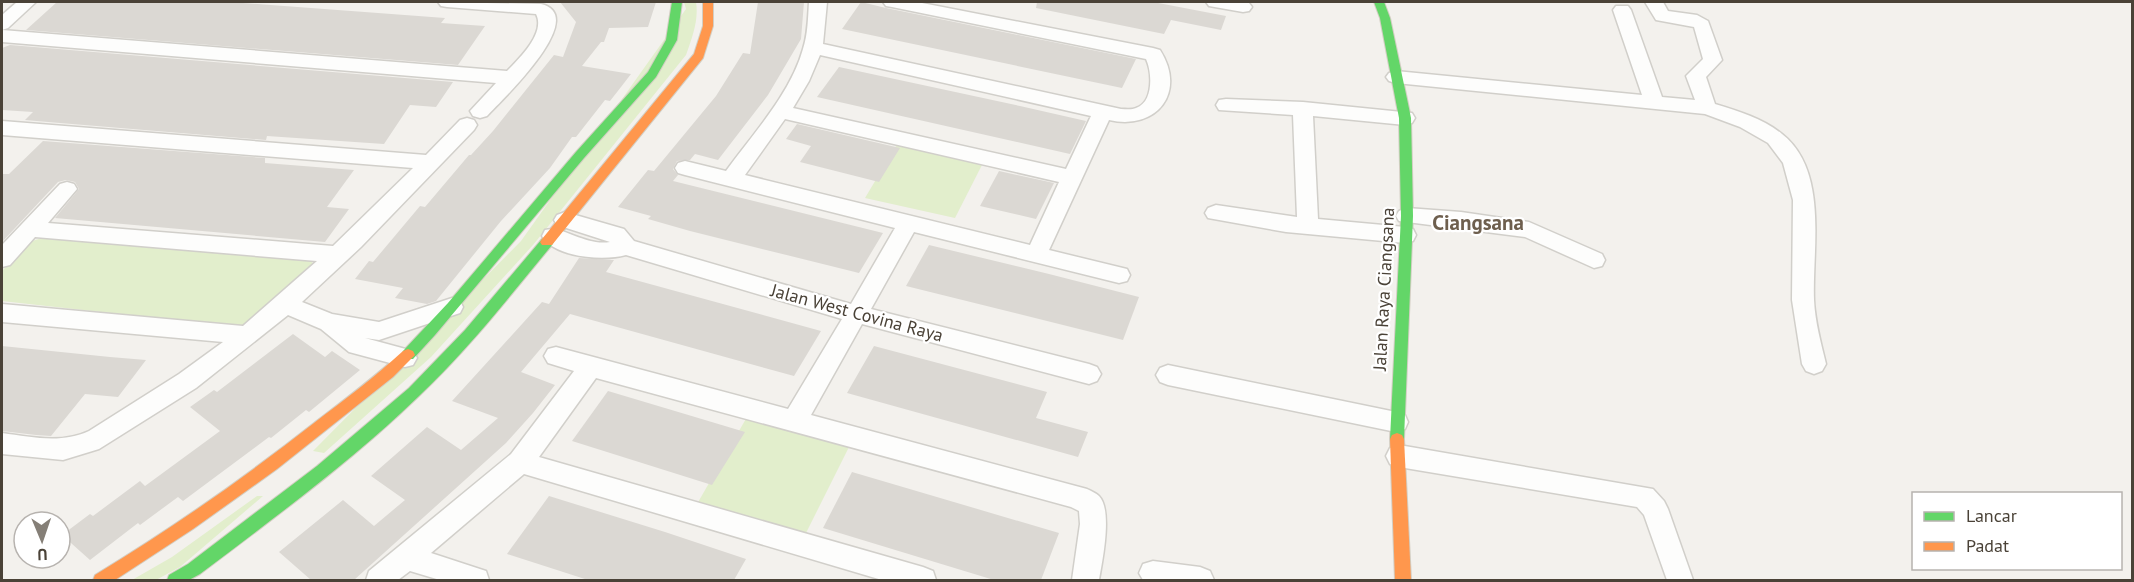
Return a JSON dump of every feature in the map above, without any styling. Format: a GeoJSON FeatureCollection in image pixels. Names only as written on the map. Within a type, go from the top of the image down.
{"type":"FeatureCollection","features":[{"type":"Feature","properties":{"kind":"street"},"geometry":{"type":"LineString","coordinates":[[2,24],[27,2]]}},
{"type":"Feature","properties":{"kind":"street"},"geometry":{"type":"LineString","coordinates":[[2,444],[56,450],[84,445],[169,394],[285,304],[382,214],[511,78],[540,45],[547,27],[547,16],[541,9],[519,4],[447,2]]}},
{"type":"Feature","properties":{"kind":"street"},"geometry":{"type":"LineString","coordinates":[[175,580],[275,486],[454,307],[591,142],[651,75],[665,55],[677,27],[677,2]]}},
{"type":"Feature","properties":{"kind":"street"},"geometry":{"type":"LineString","coordinates":[[100,580],[275,486],[345,454],[443,364],[559,228],[699,54],[708,26],[708,2]]}},
{"type":"Feature","properties":{"kind":"street"},"geometry":{"type":"LineString","coordinates":[[731,179],[779,111],[806,67],[813,48],[818,2]]}},
{"type":"Feature","properties":{"kind":"street"},"geometry":{"type":"LineString","coordinates":[[813,48],[1121,116],[1148,111],[1155,100],[1159,87],[1158,60],[1153,54],[892,2]]}},
{"type":"Feature","properties":{"kind":"street"},"geometry":{"type":"LineString","coordinates":[[1215,2],[1243,7]]}},
{"type":"Feature","properties":{"kind":"street","name":"Jalan Raya Ciangsana"},"geometry":{"type":"LineString","coordinates":[[1379,2],[1385,18],[1406,118],[1406,226],[1396,422],[1403,580]]}},
{"type":"Feature","properties":{"kind":"street"},"geometry":{"type":"LineString","coordinates":[[1654,2],[1662,16],[1697,21],[1702,25],[1713,60],[1696,76],[1707,108]]}},
{"type":"Feature","properties":{"kind":"street"},"geometry":{"type":"LineString","coordinates":[[1622,10],[1654,101]]}},
{"type":"Feature","properties":{"kind":"street"},"geometry":{"type":"LineString","coordinates":[[2,36],[511,78]]}},
{"type":"Feature","properties":{"kind":"street"},"geometry":{"type":"LineString","coordinates":[[1396,77],[1707,108],[1740,119],[1780,143],[1800,177],[1806,214],[1803,301],[1814,364]]}},
{"type":"Feature","properties":{"kind":"street"},"geometry":{"type":"LineString","coordinates":[[1226,105],[1406,118]]}},
{"type":"Feature","properties":{"kind":"street"},"geometry":{"type":"LineString","coordinates":[[1303,109],[1308,226]]}},
{"type":"Feature","properties":{"kind":"street"},"geometry":{"type":"LineString","coordinates":[[779,111],[1072,178]]}},
{"type":"Feature","properties":{"kind":"street"},"geometry":{"type":"LineString","coordinates":[[1036,255],[1103,111]]}},
{"type":"Feature","properties":{"kind":"street"},"geometry":{"type":"LineString","coordinates":[[2,128],[431,162]]}},
{"type":"Feature","properties":{"kind":"street"},"geometry":{"type":"LineString","coordinates":[[685,168],[1119,275]]}},
{"type":"Feature","properties":{"kind":"street"},"geometry":{"type":"LineString","coordinates":[[2,259],[67,189]]}},
{"type":"Feature","properties":{"kind":"street"},"geometry":{"type":"LineString","coordinates":[[1215,213],[1308,226],[1406,226],[1461,220],[1529,230],[1594,260]]}},
{"type":"Feature","properties":{"kind":"street"},"geometry":{"type":"LineString","coordinates":[[794,422],[908,224]]}},
{"type":"Feature","properties":{"kind":"street","name":"Jalan West Covina Raya"},"geometry":{"type":"LineString","coordinates":[[559,228],[580,248],[604,253],[626,247],[856,314],[1089,374]]}},
{"type":"Feature","properties":{"kind":"street"},"geometry":{"type":"LineString","coordinates":[[30,229],[338,255]]}},
{"type":"Feature","properties":{"kind":"street"},"geometry":{"type":"LineString","coordinates":[[285,304],[329,323],[379,331],[454,307]]}},
{"type":"Feature","properties":{"kind":"street"},"geometry":{"type":"LineString","coordinates":[[2,313],[247,335]]}},
{"type":"Feature","properties":{"kind":"street"},"geometry":{"type":"LineString","coordinates":[[329,323],[357,345],[405,358]]}},
{"type":"Feature","properties":{"kind":"street"},"geometry":{"type":"LineString","coordinates":[[556,356],[1078,497],[1091,505],[1094,524],[1086,580]]}},
{"type":"Feature","properties":{"kind":"street"},"geometry":{"type":"LineString","coordinates":[[379,580],[520,462],[591,367]]}},
{"type":"Feature","properties":{"kind":"street"},"geometry":{"type":"LineString","coordinates":[[1168,375],[1396,422]]}},
{"type":"Feature","properties":{"kind":"street"},"geometry":{"type":"LineString","coordinates":[[1399,456],[1644,497],[1655,509],[1680,580]]}},
{"type":"Feature","properties":{"kind":"street"},"geometry":{"type":"LineString","coordinates":[[520,462],[923,580]]}},
{"type":"Feature","properties":{"kind":"street"},"geometry":{"type":"LineString","coordinates":[[406,557],[476,580]]}},
{"type":"Feature","properties":{"kind":"street"},"geometry":{"type":"LineString","coordinates":[[1154,573],[1200,580]]}},
{"type":"Feature","properties":{"kind":"green space"},"geometry":{"type":"Polygon","coordinates":[[[684,2],[696,2],[697,9],[686,55],[533,245],[431,357],[324,453],[313,451],[521,241],[686,9],[684,2]]]}},
{"type":"Feature","properties":{"kind":"green space"},"geometry":{"type":"Polygon","coordinates":[[[899,141],[985,159],[955,218],[865,198],[899,141]]]}},
{"type":"Feature","properties":{"kind":"green space"},"geometry":{"type":"Polygon","coordinates":[[[45,237],[308,259],[314,264],[253,322],[236,327],[2,301],[2,271],[29,242],[45,237]]]}},
{"type":"Feature","properties":{"kind":"green space"},"geometry":{"type":"Polygon","coordinates":[[[747,417],[850,445],[805,535],[697,504],[747,417]]]}},
{"type":"Feature","properties":{"kind":"green space"},"geometry":{"type":"Polygon","coordinates":[[[257,496],[263,496],[180,567],[156,580],[132,580],[172,557],[257,496]]]}},
{"type":"Feature","properties":{"kind":"building"},"geometry":{"type":"Polygon","coordinates":[[[57,2],[230,2],[445,18],[441,23],[485,26],[458,65],[26,30],[57,2]]]}},
{"type":"Feature","properties":{"kind":"building"},"geometry":{"type":"Polygon","coordinates":[[[560,2],[656,2],[648,27],[609,28],[604,42],[601,42],[582,66],[631,74],[610,101],[605,100],[576,137],[572,137],[550,168],[501,221],[436,301],[427,304],[395,298],[403,288],[355,279],[369,261],[373,262],[420,206],[425,207],[469,155],[493,131],[554,55],[563,57],[576,22],[560,2]]]}},
{"type":"Feature","properties":{"kind":"building"},"geometry":{"type":"Polygon","coordinates":[[[758,2],[804,2],[801,39],[768,95],[718,160],[695,154],[690,160],[677,161],[673,169],[678,175],[673,181],[883,233],[859,273],[690,231],[648,219],[651,216],[618,207],[648,170],[654,171],[716,96],[743,53],[750,54],[758,2]]]}},
{"type":"Feature","properties":{"kind":"building"},"geometry":{"type":"Polygon","coordinates":[[[861,2],[1136,59],[1122,88],[842,29],[861,2]]]}},
{"type":"Feature","properties":{"kind":"building"},"geometry":{"type":"Polygon","coordinates":[[[1037,2],[1153,2],[1226,16],[1221,30],[1171,20],[1164,34],[1036,8],[1037,2]]]}},
{"type":"Feature","properties":{"kind":"building"},"geometry":{"type":"Polygon","coordinates":[[[10,45],[453,82],[436,107],[410,105],[384,144],[267,136],[266,140],[60,123],[25,120],[33,112],[2,110],[2,48],[10,45]]]}},
{"type":"Feature","properties":{"kind":"building"},"geometry":{"type":"Polygon","coordinates":[[[839,67],[1086,121],[1070,154],[817,97],[839,67]]]}},
{"type":"Feature","properties":{"kind":"building"},"geometry":{"type":"Polygon","coordinates":[[[797,124],[900,148],[879,182],[800,162],[811,146],[786,139],[797,124]]]}},
{"type":"Feature","properties":{"kind":"building"},"geometry":{"type":"Polygon","coordinates":[[[43,141],[265,158],[265,163],[354,170],[327,207],[349,209],[325,242],[55,218],[79,189],[75,182],[66,180],[58,182],[2,242],[2,174],[9,174],[43,141]]]}},
{"type":"Feature","properties":{"kind":"building"},"geometry":{"type":"Polygon","coordinates":[[[999,171],[1054,183],[1036,219],[980,206],[999,171]]]}},
{"type":"Feature","properties":{"kind":"building"},"geometry":{"type":"Polygon","coordinates":[[[929,245],[1139,297],[1123,340],[906,286],[929,245]]]}},
{"type":"Feature","properties":{"kind":"building"},"geometry":{"type":"Polygon","coordinates":[[[579,258],[614,260],[606,272],[821,331],[794,376],[570,314],[521,372],[555,385],[533,413],[506,443],[354,580],[311,580],[279,552],[343,500],[374,526],[405,500],[371,476],[427,427],[461,450],[498,418],[452,401],[542,302],[549,304],[579,258]]]}},
{"type":"Feature","properties":{"kind":"building"},"geometry":{"type":"Polygon","coordinates":[[[293,334],[325,357],[332,351],[360,370],[309,412],[306,410],[183,501],[178,497],[140,525],[138,523],[90,560],[72,544],[72,528],[90,514],[93,516],[140,481],[145,486],[220,431],[190,407],[214,390],[217,392],[293,334]]]}},
{"type":"Feature","properties":{"kind":"building"},"geometry":{"type":"Polygon","coordinates":[[[2,346],[146,360],[118,397],[85,394],[51,436],[36,435],[2,431],[2,346]]]}},
{"type":"Feature","properties":{"kind":"building"},"geometry":{"type":"Polygon","coordinates":[[[874,346],[1047,392],[1036,418],[1088,432],[1078,457],[847,393],[874,346]]]}},
{"type":"Feature","properties":{"kind":"building"},"geometry":{"type":"Polygon","coordinates":[[[608,391],[745,432],[712,485],[572,441],[608,391]]]}},
{"type":"Feature","properties":{"kind":"building"},"geometry":{"type":"Polygon","coordinates":[[[852,472],[1059,533],[1041,580],[994,580],[823,528],[852,472]]]}},
{"type":"Feature","properties":{"kind":"building"},"geometry":{"type":"Polygon","coordinates":[[[549,496],[746,559],[734,580],[588,580],[507,554],[549,496]]]}},
{"type":"Feature","properties":{"kind":"traffic: fast"},"geometry":{"type":"LineString","coordinates":[[408,355],[453,307],[580,155],[633,99],[652,75],[665,55],[671,40],[677,2]]}},
{"type":"Feature","properties":{"kind":"traffic: fast"},"geometry":{"type":"LineString","coordinates":[[1379,2],[1385,18],[1405,118],[1407,216],[1397,439]]}},
{"type":"Feature","properties":{"kind":"traffic: fast"},"geometry":{"type":"LineString","coordinates":[[175,580],[194,569],[291,496],[385,419],[457,349],[547,242]]}},
{"type":"Feature","properties":{"kind":"traffic: slow"},"geometry":{"type":"LineString","coordinates":[[547,242],[699,55],[708,26],[708,2]]}},
{"type":"Feature","properties":{"kind":"traffic: slow"},"geometry":{"type":"LineString","coordinates":[[101,580],[159,544],[244,485],[368,390],[408,355]]}},
{"type":"Feature","properties":{"kind":"traffic: slow"},"geometry":{"type":"LineString","coordinates":[[1397,439],[1403,580]]}},
{"type":"Feature","properties":{"kind":"district","name":"Ciangsana"},"geometry":{"type":"Point","coordinates":[1478,223]}}]}
